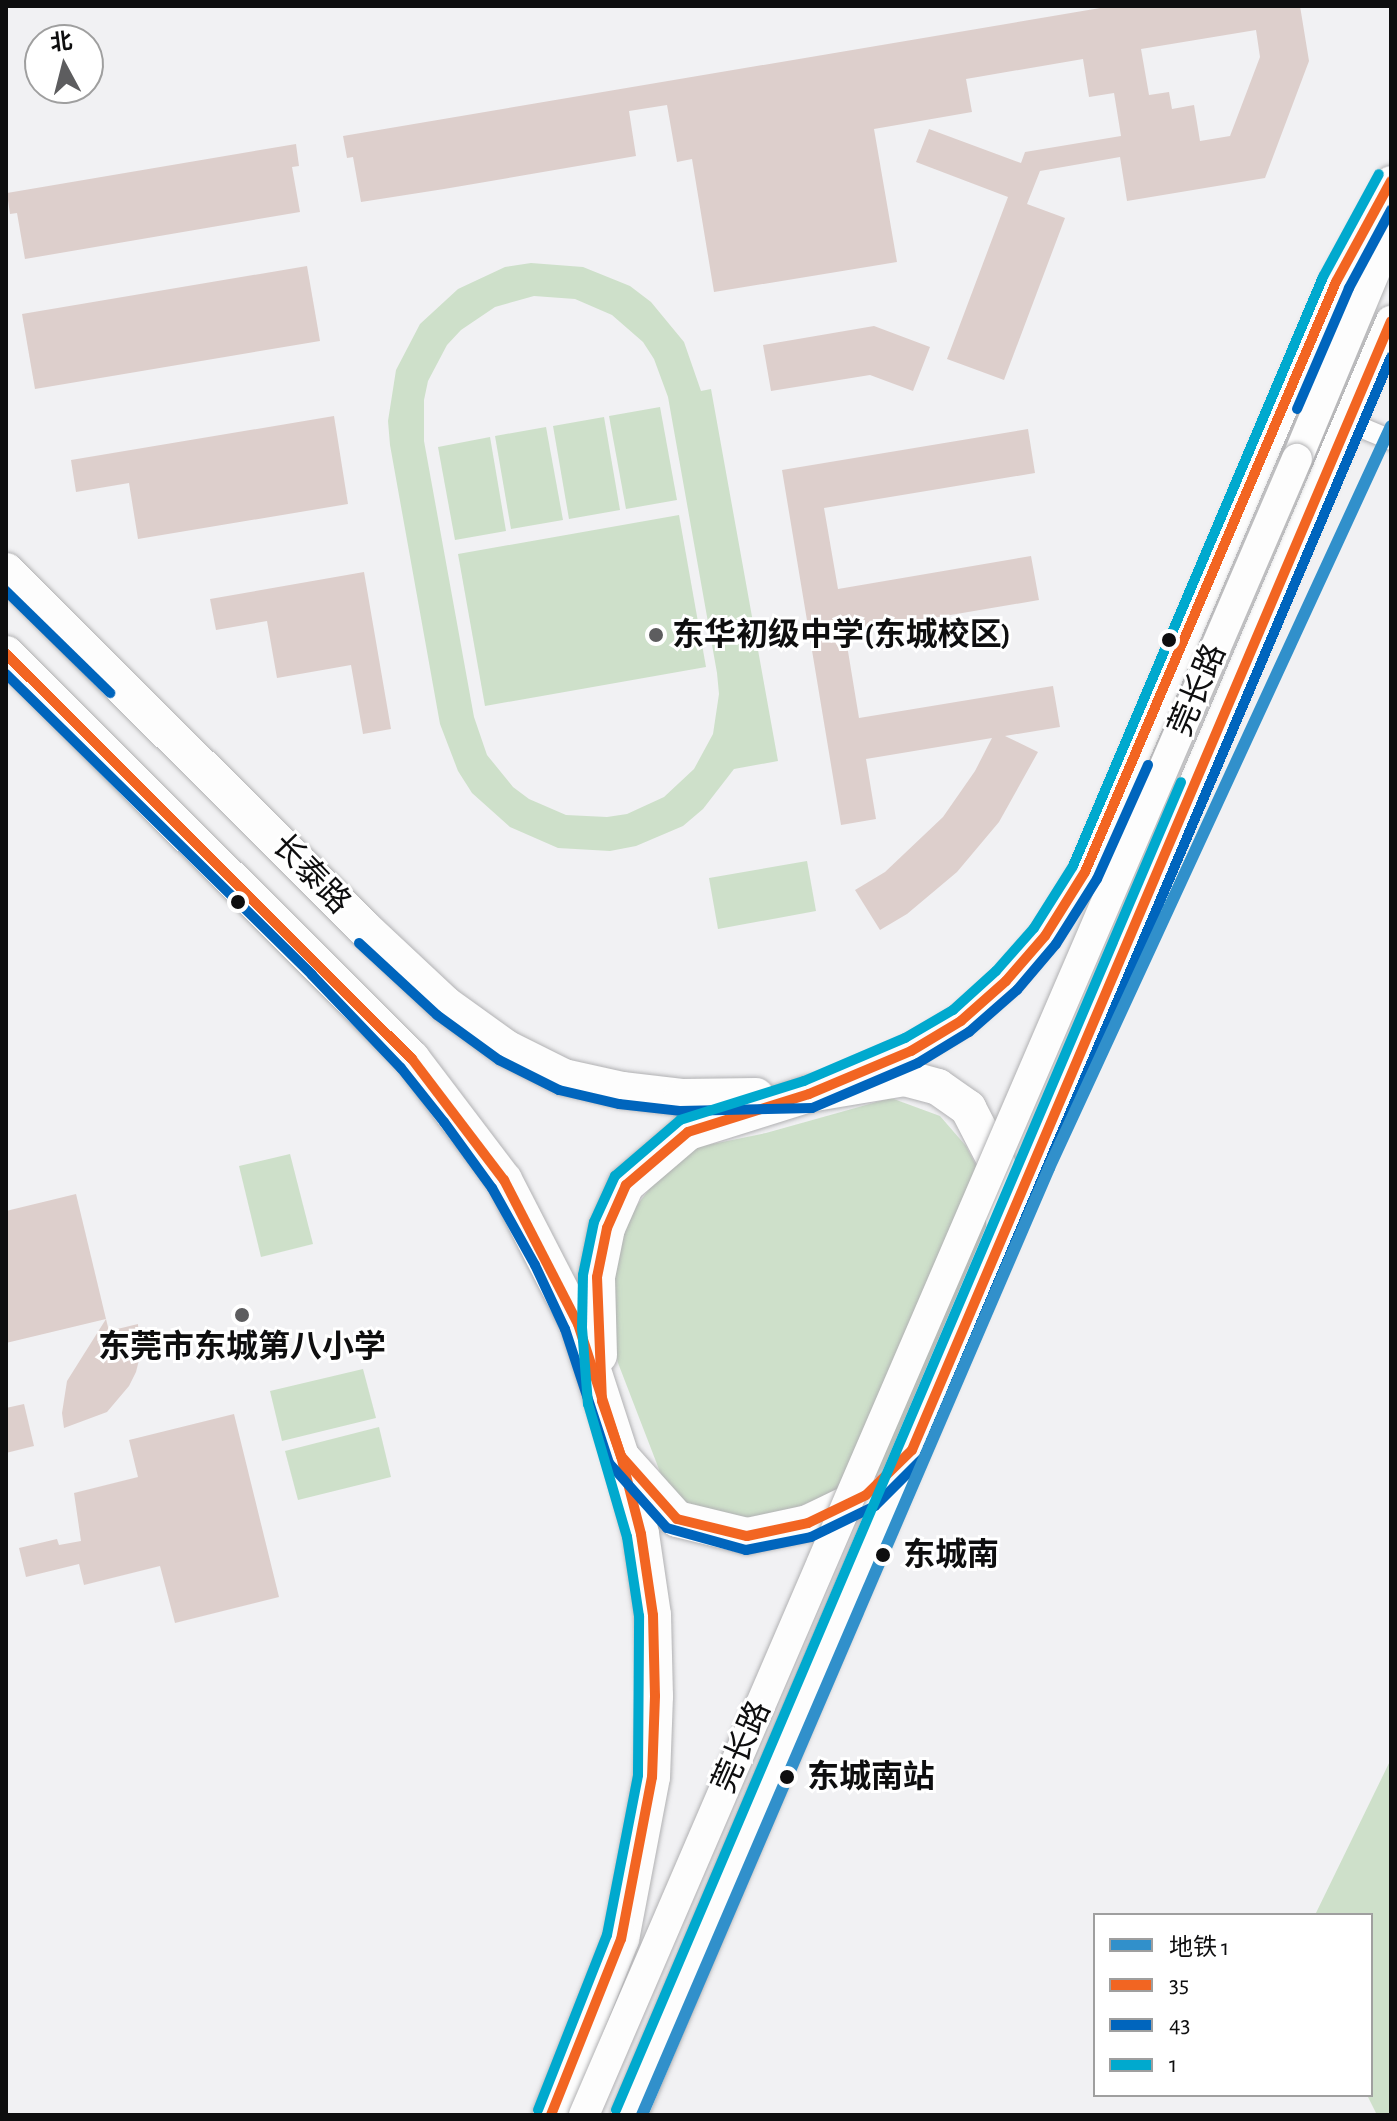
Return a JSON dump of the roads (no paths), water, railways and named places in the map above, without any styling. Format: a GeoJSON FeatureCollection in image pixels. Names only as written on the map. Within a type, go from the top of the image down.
{"type":"FeatureCollection","features":[{"type":"Feature","properties":{"kind":"highway","name":"长泰路"},"geometry":{"type":"LineString","coordinates":[[6,571],[363,927],[445,1004],[506,1048],[564,1077],[622,1090],[682,1097],[809,1094]]}},
{"type":"Feature","properties":{"kind":"highway","name":"长泰路"},"geometry":{"type":"LineString","coordinates":[[6,654],[412,1059],[504,1180],[578,1324],[602,1401]]}},
{"type":"Feature","properties":{"kind":"highway"},"geometry":{"type":"LineString","coordinates":[[551,2115],[621,1939],[652,1777],[655,1696],[653,1615],[641,1534],[621,1456],[602,1401],[597,1277],[607,1228],[626,1185],[657,1155],[688,1132],[809,1094],[905,1078],[938,1087],[968,1108],[997,1164],[1005,1228]]}},
{"type":"Feature","properties":{"kind":"highway","name":"莞长路"},"geometry":{"type":"LineString","coordinates":[[629,2115],[1005,1228]]}},
{"type":"Feature","properties":{"kind":"highway"},"geometry":{"type":"LineString","coordinates":[[621,1456],[677,1519],[747,1536],[808,1523],[866,1495],[912,1450]]}},
{"type":"Feature","properties":{"kind":"main road","name":"莞长路"},"geometry":{"type":"LineString","coordinates":[[809,1094],[870,1071],[961,1021],[1006,981],[1045,936],[1085,872],[1336,282],[1391,181]]}},
{"type":"Feature","properties":{"kind":"main road","name":"莞长路"},"geometry":{"type":"LineString","coordinates":[[584,2115],[1297,459],[1391,233]]}},
{"type":"Feature","properties":{"kind":"main road","name":"莞长路"},"geometry":{"type":"LineString","coordinates":[[1005,1228],[1391,321]]}},
{"type":"Feature","properties":{"kind":"street"},"geometry":{"type":"LineString","coordinates":[[1348,422],[1391,440]]}},
{"type":"Feature","properties":{"kind":"metro line","name":"1"},"geometry":{"type":"LineString","coordinates":[[642,2115],[1049,1168],[1391,426]]}},
{"type":"Feature","properties":{"kind":"place","name":"东华初级中学(东城校区)"},"geometry":{"type":"Point","coordinates":[656,635]}},
{"type":"Feature","properties":{"kind":"place","name":"东莞市东城第八小学"},"geometry":{"type":"Point","coordinates":[242,1315]}},
{"type":"Feature","properties":{"kind":"place","name":"东城南"},"geometry":{"type":"Point","coordinates":[883,1555]}},
{"type":"Feature","properties":{"kind":"place","name":"东城南站"},"geometry":{"type":"Point","coordinates":[787,1777]}}]}
